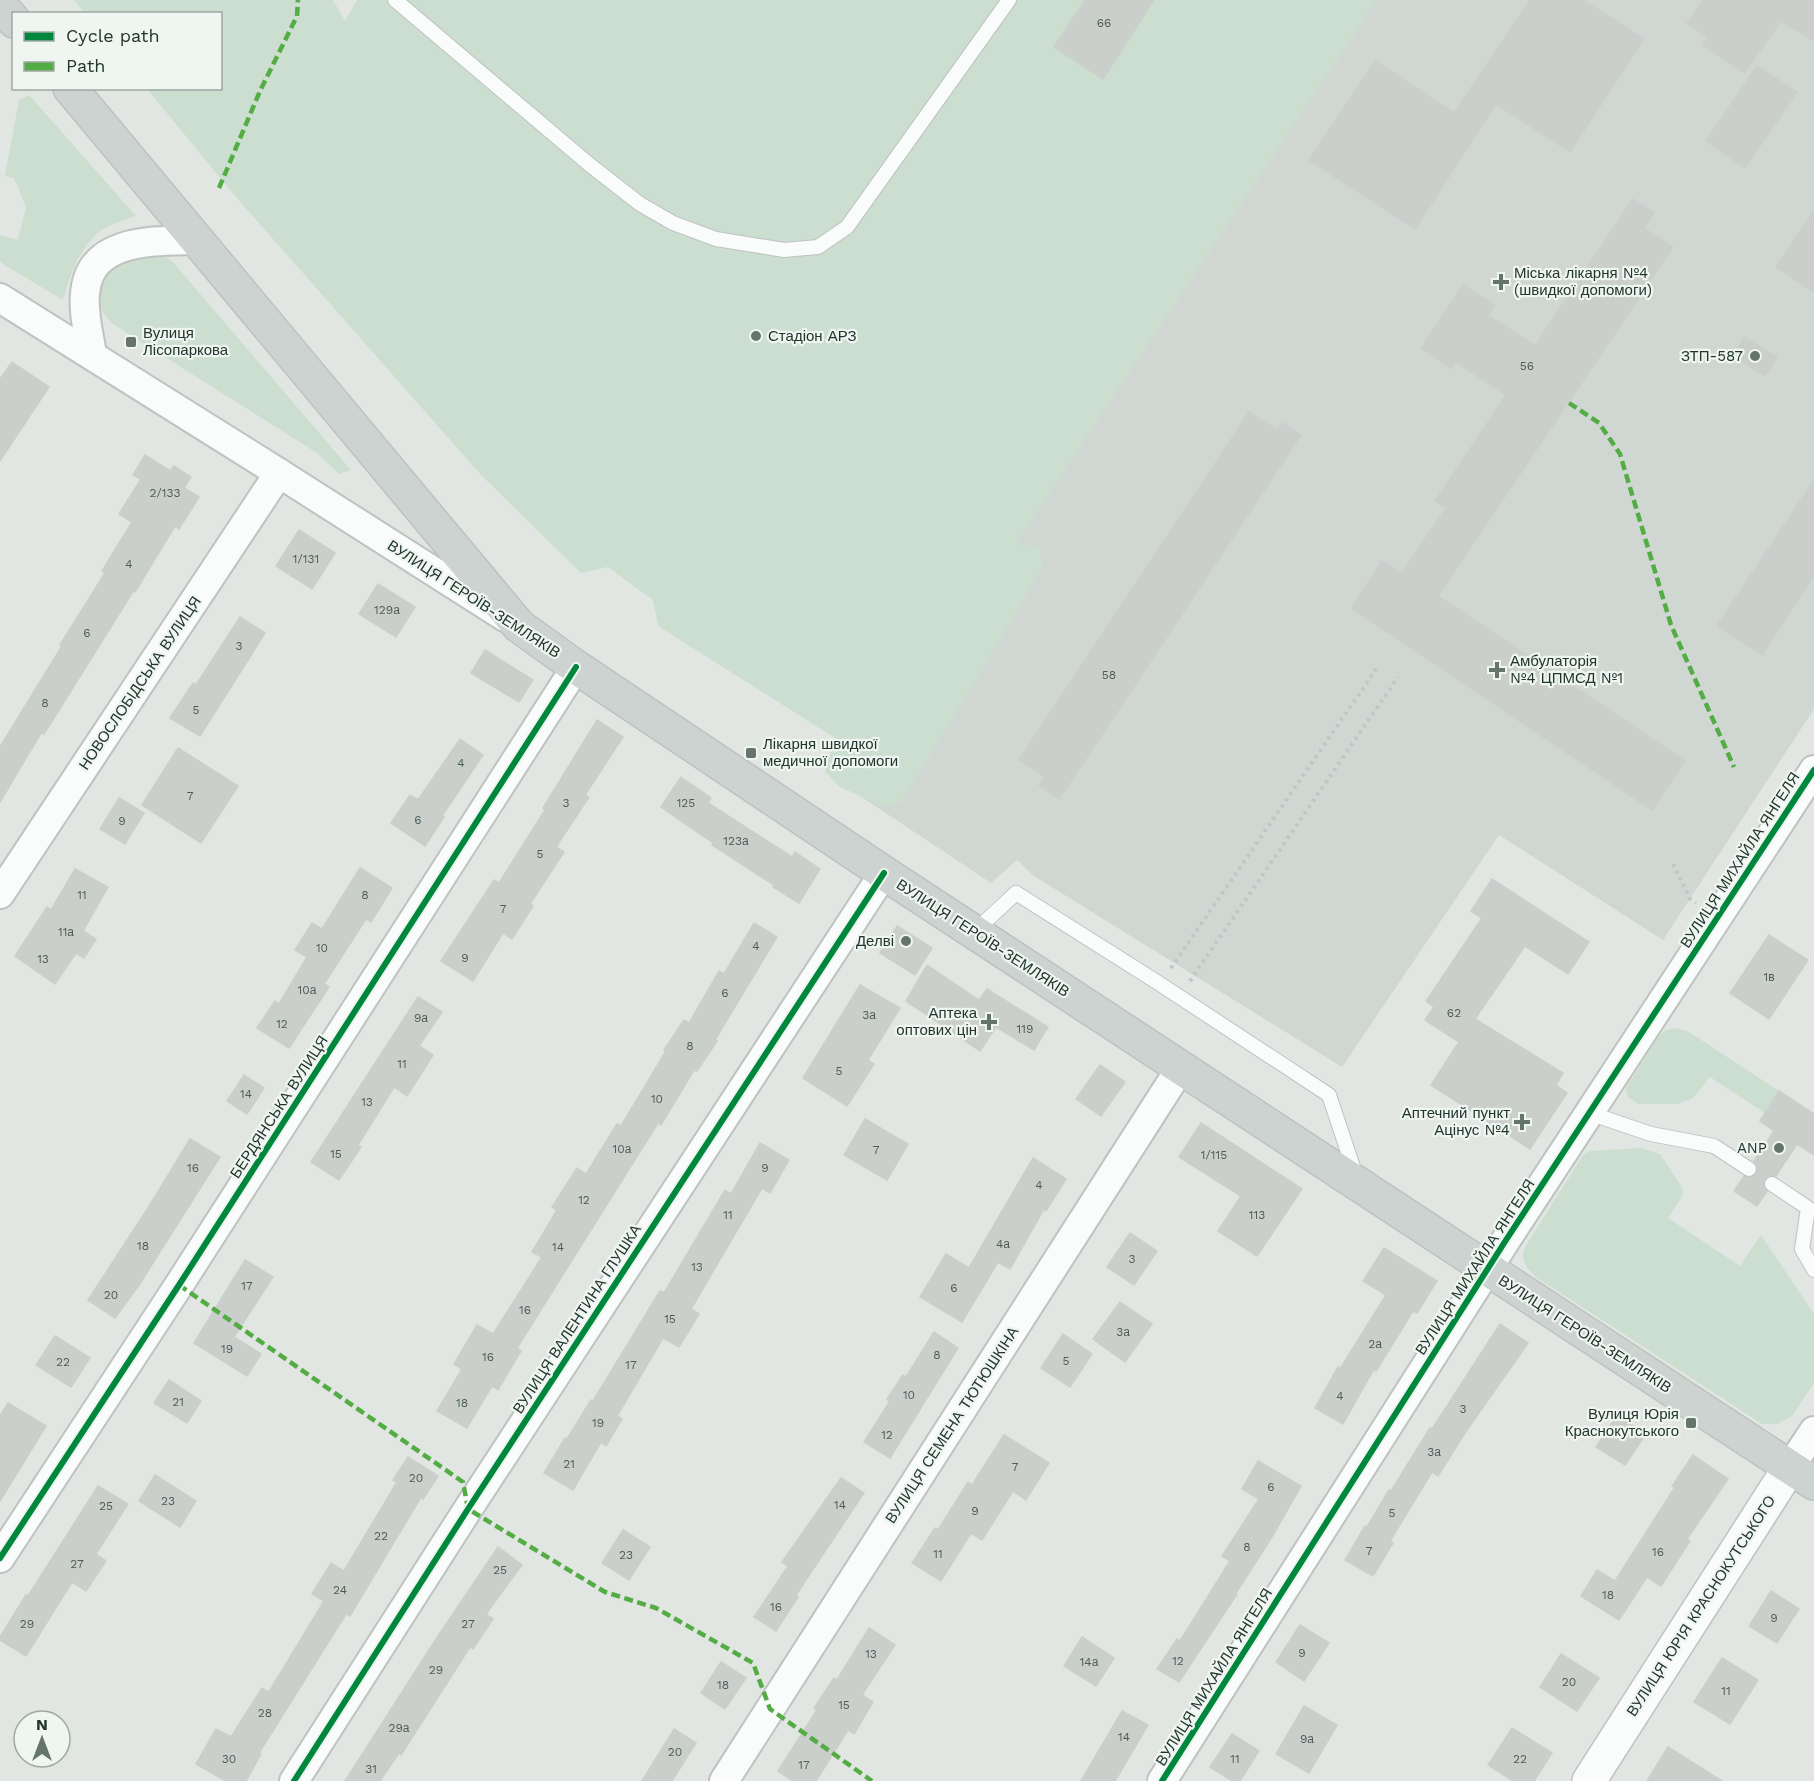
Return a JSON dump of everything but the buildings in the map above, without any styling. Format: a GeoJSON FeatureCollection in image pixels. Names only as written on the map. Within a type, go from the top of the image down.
{"type":"FeatureCollection","features":[{"type":"Feature","properties":{"kind":"main road"},"geometry":{"type":"LineString","coordinates":[[71,90],[519,626]]}},
{"type":"Feature","properties":{"kind":"main road","name":"ВУЛИЦЯ ГЕРОЇВ-ЗЕМЛЯКІВ"},"geometry":{"type":"LineString","coordinates":[[519,626],[576,667],[1180,1069],[1802,1475]]}},
{"type":"Feature","properties":{"kind":"street"},"geometry":{"type":"LineString","coordinates":[[92,354],[86,317],[85,292],[89,275],[98,261],[130,244],[149,241],[194,240]]}},
{"type":"Feature","properties":{"kind":"street","name":"ВУЛИЦЯ ГЕРОЇВ-ЗЕМЛЯКІВ"},"geometry":{"type":"LineString","coordinates":[[0,298],[279,472],[519,626]]}},
{"type":"Feature","properties":{"kind":"street","name":"НОВОСЛОБІДСЬКА ВУЛИЦЯ"},"geometry":{"type":"LineString","coordinates":[[0,894],[279,472]]}},
{"type":"Feature","properties":{"kind":"street","name":"БЕРДЯНСЬКА ВУЛИЦЯ"},"geometry":{"type":"LineString","coordinates":[[0,1557],[179,1286],[576,667]]}},
{"type":"Feature","properties":{"kind":"street","name":"ВУЛИЦЯ МИХАЙЛА ЯНГЕЛЯ"},"geometry":{"type":"LineString","coordinates":[[1162,1781],[1588,1113],[1814,770]]}},
{"type":"Feature","properties":{"kind":"street","name":"ВУЛИЦЯ ВАЛЕНТИНА ГЛУШКА"},"geometry":{"type":"LineString","coordinates":[[294,1781],[468,1509],[884,873]]}},
{"type":"Feature","properties":{"kind":"street","name":"ВУЛИЦЯ СЕМЕНА ТЮТЮШКІНА"},"geometry":{"type":"LineString","coordinates":[[724,1781],[1180,1069]]}},
{"type":"Feature","properties":{"kind":"street","name":"ВУЛИЦЯ ЮРІЯ КРАСНОКУТСЬКОГО"},"geometry":{"type":"LineString","coordinates":[[1589,1781],[1802,1475],[1814,1431]]}},
{"type":"Feature","properties":{"kind":"lane"},"geometry":{"type":"LineString","coordinates":[[395,0],[590,165],[640,204],[673,223],[716,239],[784,250],[818,247],[847,227],[1009,0]]}},
{"type":"Feature","properties":{"kind":"lane"},"geometry":{"type":"LineString","coordinates":[[974,932],[1016,893],[1180,996],[1329,1095],[1359,1184]]}},
{"type":"Feature","properties":{"kind":"lane"},"geometry":{"type":"LineString","coordinates":[[1588,1113],[1651,1134],[1714,1146],[1749,1169]]}},
{"type":"Feature","properties":{"kind":"lane"},"geometry":{"type":"LineString","coordinates":[[1772,1184],[1808,1208],[1802,1249],[1814,1270]]}},
{"type":"Feature","properties":{"kind":"path"},"geometry":{"type":"LineString","coordinates":[[1160,984],[1379,665]]}},
{"type":"Feature","properties":{"kind":"path"},"geometry":{"type":"LineString","coordinates":[[1180,996],[1398,677]]}},
{"type":"Feature","properties":{"kind":"path"},"geometry":{"type":"LineString","coordinates":[[1673,864],[1690,899],[1717,916]]}},
{"type":"Feature","properties":{"kind":"shaded area","name":"Міська лікарня №4 (швидкої допомоги)"},"geometry":{"type":"Polygon","coordinates":[[[1376,0],[1814,0],[1814,709],[1663,940],[1499,835],[1342,1067],[1034,876],[1017,860],[991,883],[851,790],[1376,0]]]}},
{"type":"Feature","properties":{"kind":"green space","name":"Стадіон АРЗ"},"geometry":{"type":"Polygon","coordinates":[[[74,0],[333,0],[345,21],[357,0],[1376,0],[1015,544],[1039,546],[1043,566],[901,802],[884,807],[838,786],[825,771],[835,738],[658,626],[653,600],[608,567],[581,573],[481,475],[236,197],[148,90],[222,90],[222,12],[84,12],[74,0]]]}},
{"type":"Feature","properties":{"kind":"green space"},"geometry":{"type":"Polygon","coordinates":[[[29,95],[136,216],[105,228],[89,242],[73,270],[63,300],[0,261],[0,235],[18,240],[26,207],[14,178],[5,176],[19,100],[29,95]]]}},
{"type":"Feature","properties":{"kind":"green space"},"geometry":{"type":"Polygon","coordinates":[[[162,255],[172,261],[351,470],[339,474],[317,453],[113,324],[105,315],[99,301],[99,293],[100,285],[109,270],[121,260],[129,257],[162,255]]]}},
{"type":"Feature","properties":{"kind":"green space"},"geometry":{"type":"Polygon","coordinates":[[[1676,1028],[1689,1032],[1779,1091],[1765,1113],[1710,1077],[1693,1098],[1678,1104],[1638,1104],[1628,1097],[1626,1088],[1659,1036],[1666,1030],[1676,1028]]]}},
{"type":"Feature","properties":{"kind":"green space"},"geometry":{"type":"Polygon","coordinates":[[[1641,1148],[1660,1154],[1683,1189],[1683,1195],[1668,1218],[1740,1266],[1761,1235],[1814,1314],[1814,1383],[1792,1416],[1777,1424],[1762,1424],[1536,1277],[1525,1264],[1523,1256],[1525,1247],[1583,1155],[1589,1151],[1641,1148]]]}},
{"type":"Feature","properties":{"kind":"marked path"},"geometry":{"type":"LineString","coordinates":[[219,188],[260,91],[297,16],[298,0]]}},
{"type":"Feature","properties":{"kind":"marked path"},"geometry":{"type":"LineString","coordinates":[[1569,403],[1599,423],[1620,454],[1671,625],[1734,767]]}},
{"type":"Feature","properties":{"kind":"marked path"},"geometry":{"type":"LineString","coordinates":[[179,1285],[463,1482],[468,1509],[605,1592],[656,1608],[753,1663],[770,1709],[872,1781]]}},
{"type":"Feature","properties":{"kind":"cycle path"},"geometry":{"type":"LineString","coordinates":[[0,1558],[179,1285],[576,667]]}},
{"type":"Feature","properties":{"kind":"cycle path"},"geometry":{"type":"LineString","coordinates":[[1162,1781],[1506,1240],[1814,770]]}},
{"type":"Feature","properties":{"kind":"cycle path"},"geometry":{"type":"LineString","coordinates":[[294,1781],[468,1509],[884,873]]}},
{"type":"Feature","properties":{"kind":"place","name":"Міська лікарня №4 (швидкої допомоги)"},"geometry":{"type":"Point","coordinates":[1501,282]}},
{"type":"Feature","properties":{"kind":"place","name":"Стадіон АРЗ"},"geometry":{"type":"Point","coordinates":[756,336]}},
{"type":"Feature","properties":{"kind":"place","name":"Вулиця Лісопаркова"},"geometry":{"type":"Point","coordinates":[131,342]}},
{"type":"Feature","properties":{"kind":"place","name":"ЗТП-587"},"geometry":{"type":"Point","coordinates":[1755,356]}},
{"type":"Feature","properties":{"kind":"place","name":"Амбулаторія №4 ЦПМСД №1"},"geometry":{"type":"Point","coordinates":[1497,670]}},
{"type":"Feature","properties":{"kind":"place","name":"Лікарня швидкої медичної допомоги"},"geometry":{"type":"Point","coordinates":[751,753]}},
{"type":"Feature","properties":{"kind":"place","name":"Делві"},"geometry":{"type":"Point","coordinates":[906,941]}},
{"type":"Feature","properties":{"kind":"place","name":"Аптека оптових цін"},"geometry":{"type":"Point","coordinates":[989,1022]}},
{"type":"Feature","properties":{"kind":"place","name":"Аптечний пункт Ацінус №4"},"geometry":{"type":"Point","coordinates":[1522,1122]}},
{"type":"Feature","properties":{"kind":"place","name":"ANP"},"geometry":{"type":"Point","coordinates":[1779,1148]}},
{"type":"Feature","properties":{"kind":"place","name":"Вулиця Юрія Краснокутського"},"geometry":{"type":"Point","coordinates":[1691,1423]}}]}
